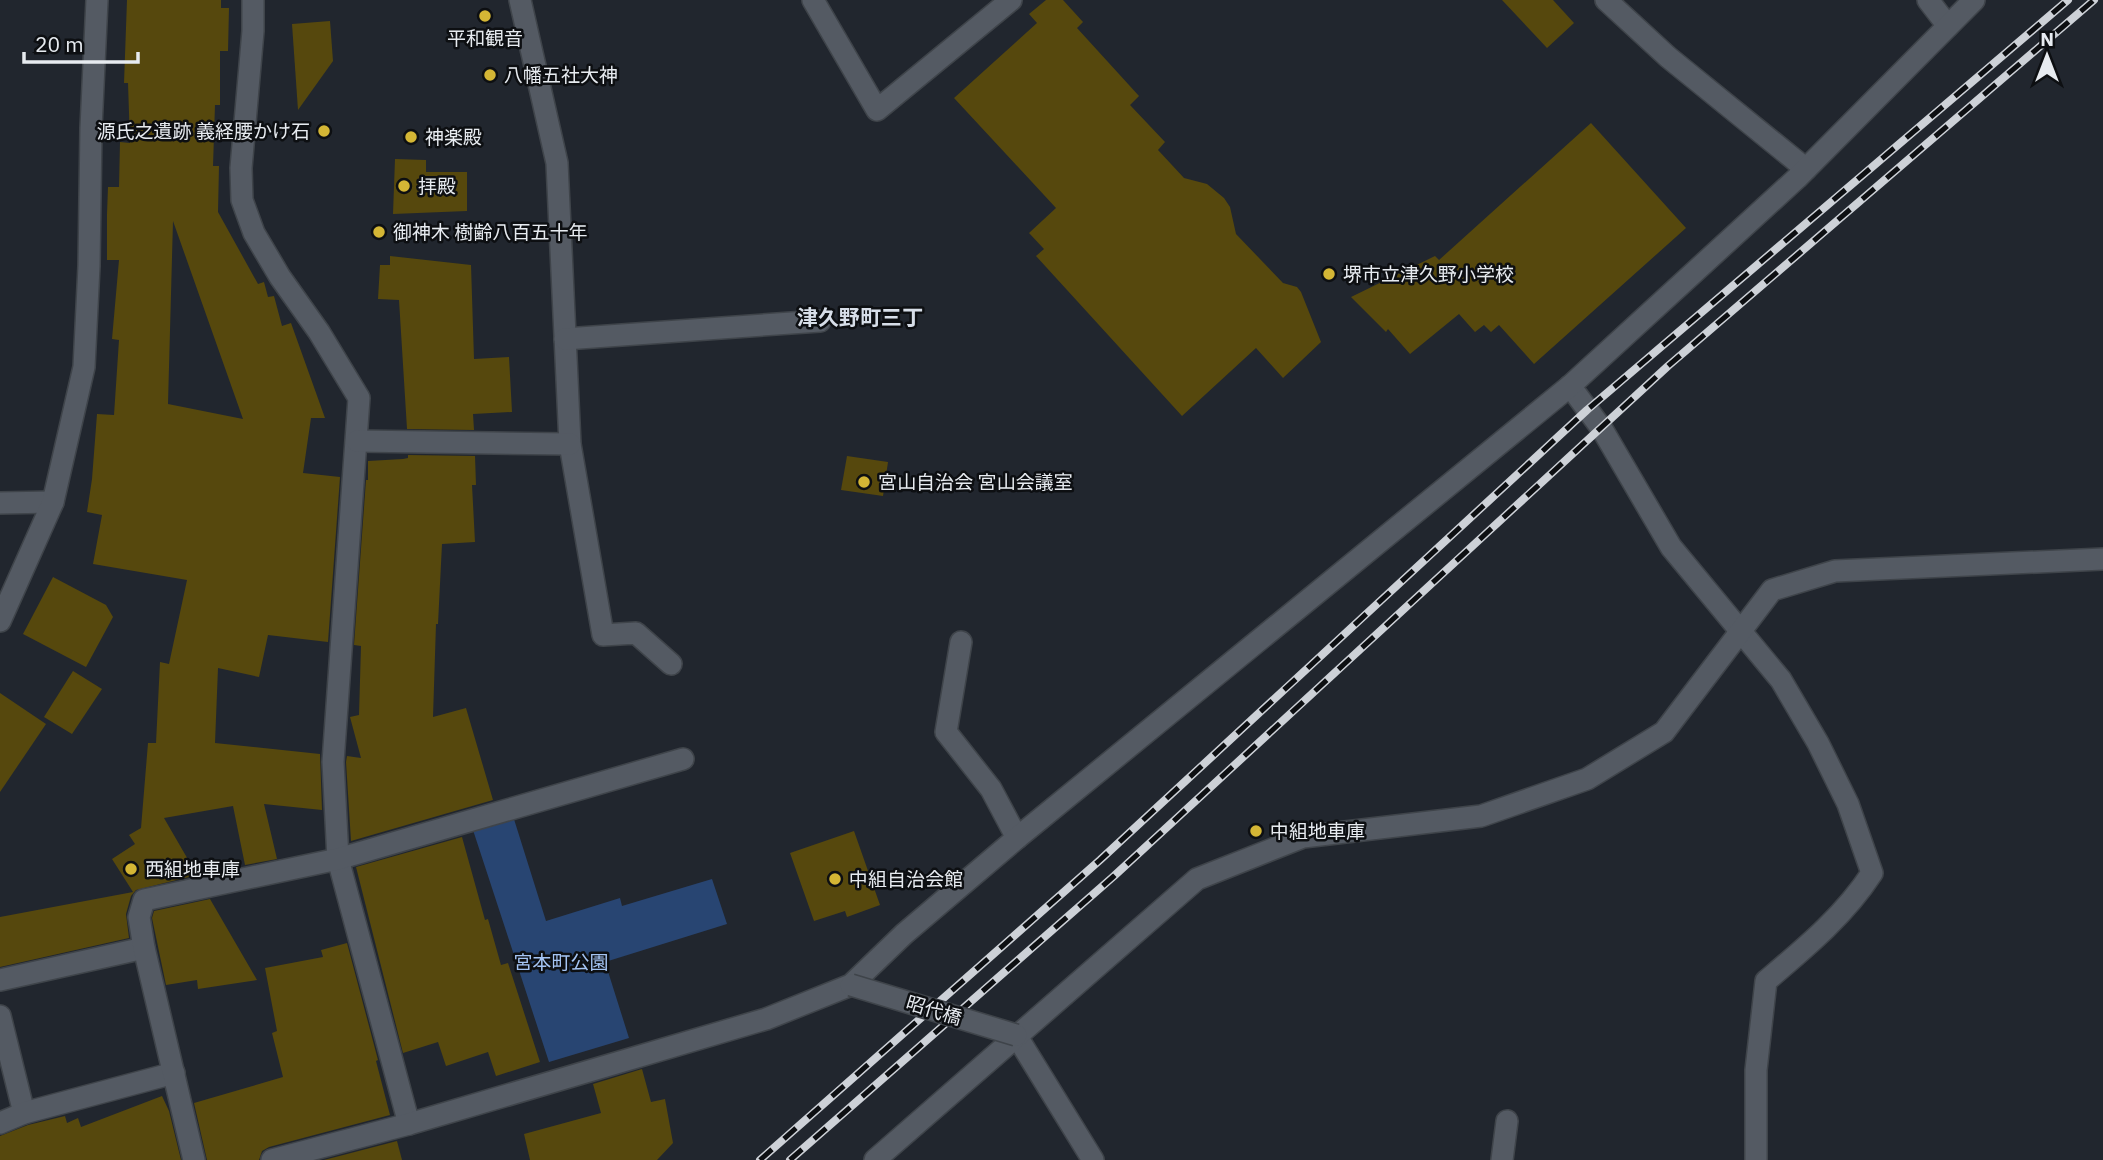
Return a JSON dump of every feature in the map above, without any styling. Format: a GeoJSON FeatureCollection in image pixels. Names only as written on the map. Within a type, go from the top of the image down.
{"type":"FeatureCollection","features":[{"type":"Feature","properties":{"kind":"street"},"geometry":{"type":"LineString","coordinates":[[0,621],[52,502],[84,368],[97,0]]}},
{"type":"Feature","properties":{"kind":"street"},"geometry":{"type":"LineString","coordinates":[[253,0],[241,168],[243,200],[254,233],[279,277],[319,331],[359,398],[333,762],[338,859],[410,1124]]}},
{"type":"Feature","properties":{"kind":"street"},"geometry":{"type":"LineString","coordinates":[[520,0],[557,163],[570,444],[603,635],[636,633],[671,664]]}},
{"type":"Feature","properties":{"kind":"street"},"geometry":{"type":"LineString","coordinates":[[813,0],[877,110],[1011,0]]}},
{"type":"Feature","properties":{"kind":"street"},"geometry":{"type":"LineString","coordinates":[[1606,0],[1668,57],[1805,169]]}},
{"type":"Feature","properties":{"kind":"street"},"geometry":{"type":"LineString","coordinates":[[1928,0],[1948,26]]}},
{"type":"Feature","properties":{"kind":"street"},"geometry":{"type":"LineString","coordinates":[[272,1160],[410,1124],[766,1019],[851,985],[904,934],[1017,838],[1570,386],[1805,169],[1974,0]]}},
{"type":"Feature","properties":{"kind":"street"},"geometry":{"type":"LineString","coordinates":[[565,339],[820,321]]}},
{"type":"Feature","properties":{"kind":"street"},"geometry":{"type":"LineString","coordinates":[[1570,386],[1602,429],[1671,547],[1781,680],[1818,743],[1848,804],[1872,873],[1820,936],[1766,981],[1756,1070],[1756,1160]]}},
{"type":"Feature","properties":{"kind":"street"},"geometry":{"type":"LineString","coordinates":[[357,441],[570,444]]}},
{"type":"Feature","properties":{"kind":"street"},"geometry":{"type":"LineString","coordinates":[[0,503],[52,502]]}},
{"type":"Feature","properties":{"kind":"street"},"geometry":{"type":"LineString","coordinates":[[875,1160],[1197,879],[1303,837],[1480,816],[1587,779],[1664,732],[1772,590],[1835,571],[2103,559]]}},
{"type":"Feature","properties":{"kind":"street"},"geometry":{"type":"LineString","coordinates":[[961,642],[946,732],[991,789],[1017,838]]}},
{"type":"Feature","properties":{"kind":"street"},"geometry":{"type":"LineString","coordinates":[[194,1160],[144,948],[139,917],[144,900],[338,859],[683,759]]}},
{"type":"Feature","properties":{"kind":"street"},"geometry":{"type":"LineString","coordinates":[[0,980],[144,948]]}},
{"type":"Feature","properties":{"kind":"street","name":"昭代橋"},"geometry":{"type":"LineString","coordinates":[[851,985],[1016,1035]]}},
{"type":"Feature","properties":{"kind":"street"},"geometry":{"type":"LineString","coordinates":[[0,1016],[24,1113]]}},
{"type":"Feature","properties":{"kind":"street"},"geometry":{"type":"LineString","coordinates":[[1016,1035],[1093,1160]]}},
{"type":"Feature","properties":{"kind":"street"},"geometry":{"type":"LineString","coordinates":[[0,1123],[24,1113],[174,1073]]}},
{"type":"Feature","properties":{"kind":"street"},"geometry":{"type":"LineString","coordinates":[[1502,1160],[1507,1121]]}},
{"type":"Feature","properties":{"kind":"green space","name":"宮本町公園"},"geometry":{"type":"Polygon","coordinates":[[[513,816],[546,921],[620,898],[622,906],[712,879],[727,924],[605,962],[629,1038],[549,1062],[473,830],[513,816]]]}},
{"type":"Feature","properties":{"kind":"building"},"geometry":{"type":"Polygon","coordinates":[[[127,0],[221,0],[221,8],[229,8],[228,51],[220,51],[220,105],[215,105],[213,166],[219,166],[218,212],[258,284],[264,282],[268,297],[274,296],[282,326],[291,323],[325,418],[311,418],[303,473],[340,477],[328,642],[268,635],[259,677],[218,668],[215,743],[320,754],[322,810],[264,804],[277,859],[245,865],[233,806],[164,818],[197,875],[136,890],[131,896],[126,914],[129,938],[0,967],[0,917],[133,892],[112,859],[135,844],[129,835],[141,828],[148,743],[156,743],[160,662],[169,664],[187,580],[93,564],[102,515],[87,512],[97,414],[114,415],[119,340],[112,339],[119,260],[107,260],[107,214],[108,187],[119,187],[120,142],[130,143],[128,83],[124,83],[127,0]],[[173,221],[168,404],[243,419],[173,221]]]}},
{"type":"Feature","properties":{"kind":"building"},"geometry":{"type":"Polygon","coordinates":[[[1046,0],[1063,0],[1083,22],[1077,28],[1139,96],[1130,105],[1165,142],[1158,150],[1184,178],[1207,184],[1224,198],[1230,207],[1236,234],[1283,283],[1297,287],[1301,292],[1321,342],[1283,378],[1256,348],[1182,416],[1036,256],[1044,249],[1029,233],[1056,208],[954,98],[1037,23],[1029,14],[1046,0]]]}},
{"type":"Feature","properties":{"kind":"building"},"geometry":{"type":"Polygon","coordinates":[[[1502,0],[1553,0],[1574,23],[1547,48],[1502,0]]]}},
{"type":"Feature","properties":{"kind":"building"},"geometry":{"type":"Polygon","coordinates":[[[330,21],[333,61],[298,110],[292,24],[330,21]]]}},
{"type":"Feature","properties":{"kind":"building"},"geometry":{"type":"Polygon","coordinates":[[[1591,123],[1686,228],[1534,364],[1499,325],[1491,332],[1484,325],[1475,332],[1459,314],[1410,354],[1388,329],[1386,332],[1351,297],[1435,256],[1439,260],[1591,123]]]}},
{"type":"Feature","properties":{"kind":"building"},"geometry":{"type":"Polygon","coordinates":[[[395,159],[426,160],[426,172],[467,172],[467,211],[393,214],[395,159]]]}},
{"type":"Feature","properties":{"kind":"building"},"geometry":{"type":"Polygon","coordinates":[[[390,256],[471,265],[474,359],[509,357],[512,412],[473,414],[474,430],[407,429],[399,300],[378,299],[380,265],[390,265],[390,256]]]}},
{"type":"Feature","properties":{"kind":"building"},"geometry":{"type":"Polygon","coordinates":[[[408,455],[475,456],[476,485],[472,485],[475,542],[442,544],[433,717],[466,708],[493,800],[351,841],[346,762],[347,756],[361,758],[350,717],[359,715],[361,646],[354,645],[368,461],[403,459],[408,458],[408,455]]]}},
{"type":"Feature","properties":{"kind":"building","name":"宮山自治会 宮山会議室"},"geometry":{"type":"Polygon","coordinates":[[[847,456],[888,462],[883,496],[841,490],[847,456]]]}},
{"type":"Feature","properties":{"kind":"building"},"geometry":{"type":"Polygon","coordinates":[[[53,577],[106,605],[113,617],[86,667],[23,634],[53,577]]]}},
{"type":"Feature","properties":{"kind":"building"},"geometry":{"type":"Polygon","coordinates":[[[73,671],[102,689],[72,734],[44,717],[73,671]]]}},
{"type":"Feature","properties":{"kind":"building"},"geometry":{"type":"Polygon","coordinates":[[[0,693],[46,724],[0,792],[0,693]]]}},
{"type":"Feature","properties":{"kind":"building","name":"中組自治会館"},"geometry":{"type":"Polygon","coordinates":[[[854,831],[880,905],[847,917],[845,911],[814,921],[790,853],[854,831]]]}},
{"type":"Feature","properties":{"kind":"building"},"geometry":{"type":"Polygon","coordinates":[[[462,837],[485,920],[488,919],[501,965],[508,963],[540,1062],[496,1076],[488,1052],[446,1066],[438,1042],[403,1053],[356,867],[462,837]]]}},
{"type":"Feature","properties":{"kind":"building"},"geometry":{"type":"Polygon","coordinates":[[[210,899],[257,980],[198,989],[197,980],[166,985],[152,918],[154,911],[210,899]]]}},
{"type":"Feature","properties":{"kind":"building"},"geometry":{"type":"Polygon","coordinates":[[[347,943],[390,1115],[269,1147],[262,1151],[259,1160],[207,1160],[194,1103],[283,1077],[272,1033],[277,1031],[265,968],[323,957],[321,950],[347,943]]]}},
{"type":"Feature","properties":{"kind":"building"},"geometry":{"type":"Polygon","coordinates":[[[642,1069],[651,1102],[665,1099],[673,1143],[657,1160],[530,1160],[524,1134],[601,1113],[593,1084],[642,1069]]]}},
{"type":"Feature","properties":{"kind":"building"},"geometry":{"type":"Polygon","coordinates":[[[162,1096],[169,1111],[181,1160],[0,1160],[0,1136],[28,1125],[65,1116],[67,1123],[78,1118],[81,1127],[162,1096]]]}},
{"type":"Feature","properties":{"kind":"building"},"geometry":{"type":"Polygon","coordinates":[[[397,1141],[402,1160],[324,1160],[397,1141]]]}},
{"type":"Feature","properties":{"kind":"railway"},"geometry":{"type":"LineString","coordinates":[[760,1160],[1100,860],[1587,410],[2068,0]]}},
{"type":"Feature","properties":{"kind":"railway"},"geometry":{"type":"LineString","coordinates":[[790,1160],[1114,876],[1668,366],[2094,0]]}},
{"type":"Feature","properties":{"kind":"place","name":"平和観音"},"geometry":{"type":"Point","coordinates":[485,16]}},
{"type":"Feature","properties":{"kind":"place","name":"八幡五社大神"},"geometry":{"type":"Point","coordinates":[490,75]}},
{"type":"Feature","properties":{"kind":"place","name":"源氏之遺跡 義経腰かけ石"},"geometry":{"type":"Point","coordinates":[324,131]}},
{"type":"Feature","properties":{"kind":"place","name":"神楽殿"},"geometry":{"type":"Point","coordinates":[411,137]}},
{"type":"Feature","properties":{"kind":"place","name":"拝殿"},"geometry":{"type":"Point","coordinates":[404,186]}},
{"type":"Feature","properties":{"kind":"place","name":"御神木 樹齢八百五十年"},"geometry":{"type":"Point","coordinates":[379,232]}},
{"type":"Feature","properties":{"kind":"place","name":"堺市立津久野小学校"},"geometry":{"type":"Point","coordinates":[1329,274]}},
{"type":"Feature","properties":{"kind":"place","name":"宮山自治会 宮山会議室"},"geometry":{"type":"Point","coordinates":[864,482]}},
{"type":"Feature","properties":{"kind":"place","name":"中組地車庫"},"geometry":{"type":"Point","coordinates":[1256,831]}},
{"type":"Feature","properties":{"kind":"place","name":"西組地車庫"},"geometry":{"type":"Point","coordinates":[131,869]}},
{"type":"Feature","properties":{"kind":"place","name":"中組自治会館"},"geometry":{"type":"Point","coordinates":[835,879]}},
{"type":"Feature","properties":{"kind":"district","name":"津久野町三丁"},"geometry":{"type":"Point","coordinates":[860,318]}}]}
